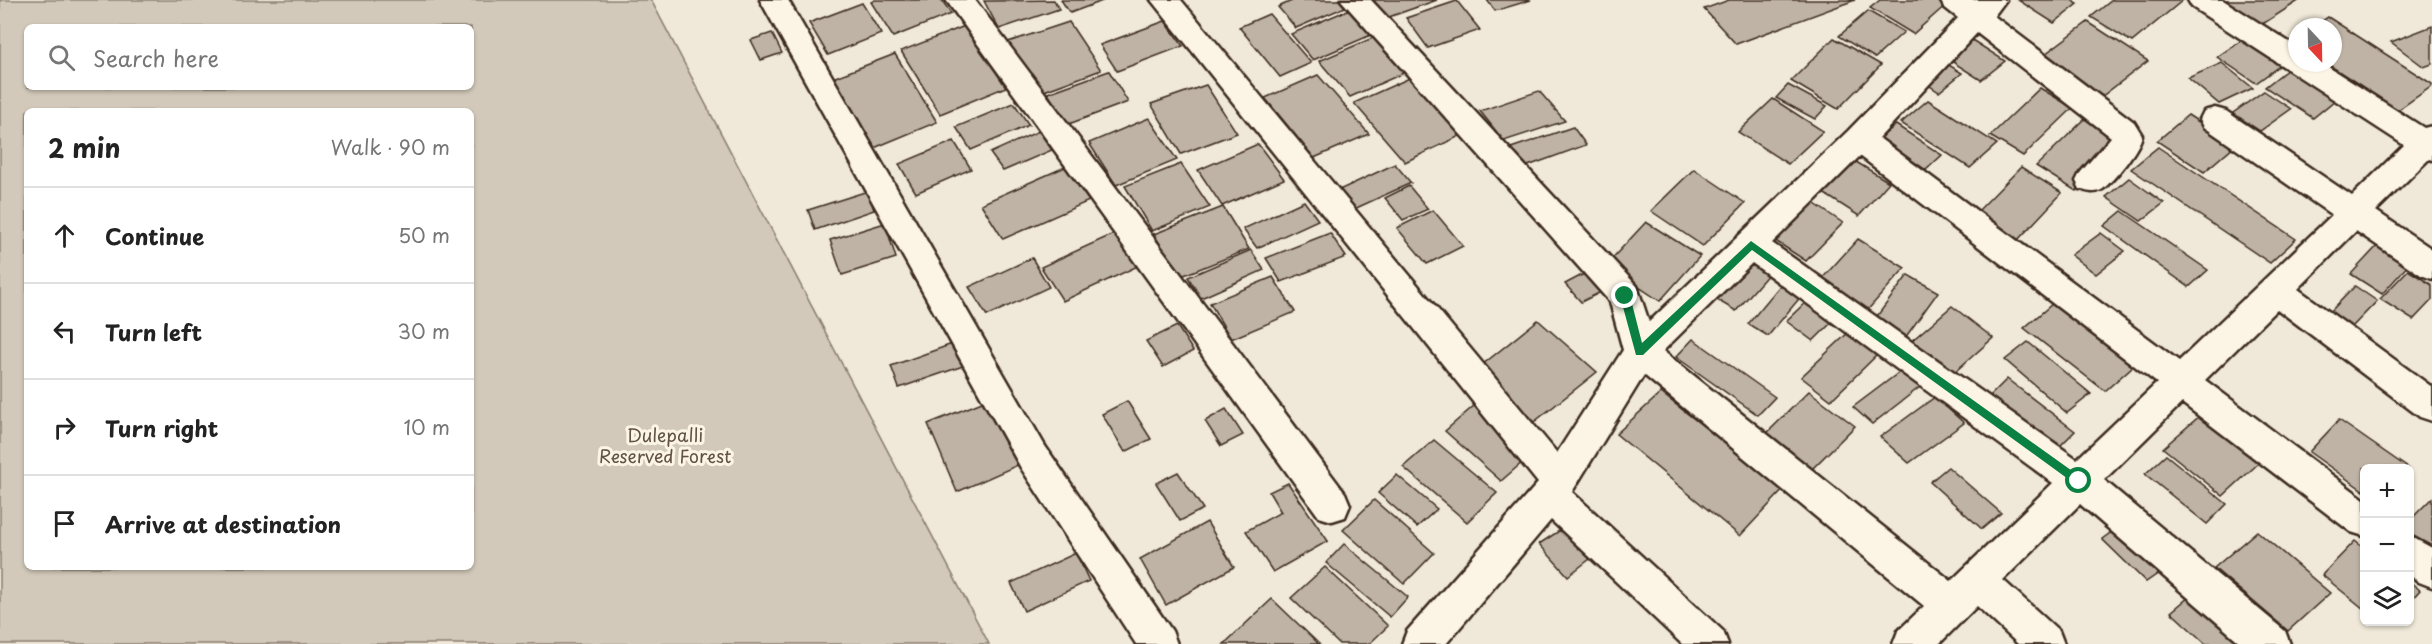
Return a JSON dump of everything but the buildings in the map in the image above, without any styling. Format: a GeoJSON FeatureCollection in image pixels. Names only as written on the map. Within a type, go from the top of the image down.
{"type":"FeatureCollection","features":[{"type":"Feature","properties":{"kind":"street"},"geometry":{"type":"LineString","coordinates":[[774,0],[1034,457],[1158,644]]}},
{"type":"Feature","properties":{"kind":"street"},"geometry":{"type":"LineString","coordinates":[[960,0],[1332,505]]}},
{"type":"Feature","properties":{"kind":"street"},"geometry":{"type":"LineString","coordinates":[[1165,0],[1554,488],[1709,644]]}},
{"type":"Feature","properties":{"kind":"street"},"geometry":{"type":"LineString","coordinates":[[1355,0],[1625,296],[1640,352],[1964,593],[2045,644]]}},
{"type":"Feature","properties":{"kind":"street"},"geometry":{"type":"LineString","coordinates":[[2202,0],[2288,56]]}},
{"type":"Feature","properties":{"kind":"street"},"geometry":{"type":"LineString","coordinates":[[1421,644],[1554,488],[1640,352],[1859,139],[1974,6],[2127,135],[2126,141],[2091,181]]}},
{"type":"Feature","properties":{"kind":"street"},"geometry":{"type":"LineString","coordinates":[[1912,644],[2353,213],[2430,143],[2314,72]]}},
{"type":"Feature","properties":{"kind":"street"},"geometry":{"type":"LineString","coordinates":[[2215,119],[2432,266]]}},
{"type":"Feature","properties":{"kind":"street"},"geometry":{"type":"LineString","coordinates":[[1859,139],[2361,518]]}},
{"type":"Feature","properties":{"kind":"street"},"geometry":{"type":"LineString","coordinates":[[1751,245],[2079,481],[2271,644]]}},
{"type":"Feature","properties":{"kind":"street"},"geometry":{"type":"LineString","coordinates":[[2275,290],[2432,406]]}},
{"type":"Feature","properties":{"kind":"street"},"geometry":{"type":"LineString","coordinates":[[2414,557],[2432,570]]}},
{"type":"Feature","properties":{"kind":"green space","name":"Dulepalli Reserved Forest"},"geometry":{"type":"Polygon","coordinates":[[[0,0],[651,0],[989,644],[0,644],[0,0]]]}},
{"type":"Feature","properties":{"kind":"route"},"geometry":{"type":"LineString","coordinates":[[1625,296],[1640,352],[1751,245],[2079,481]]}}]}
